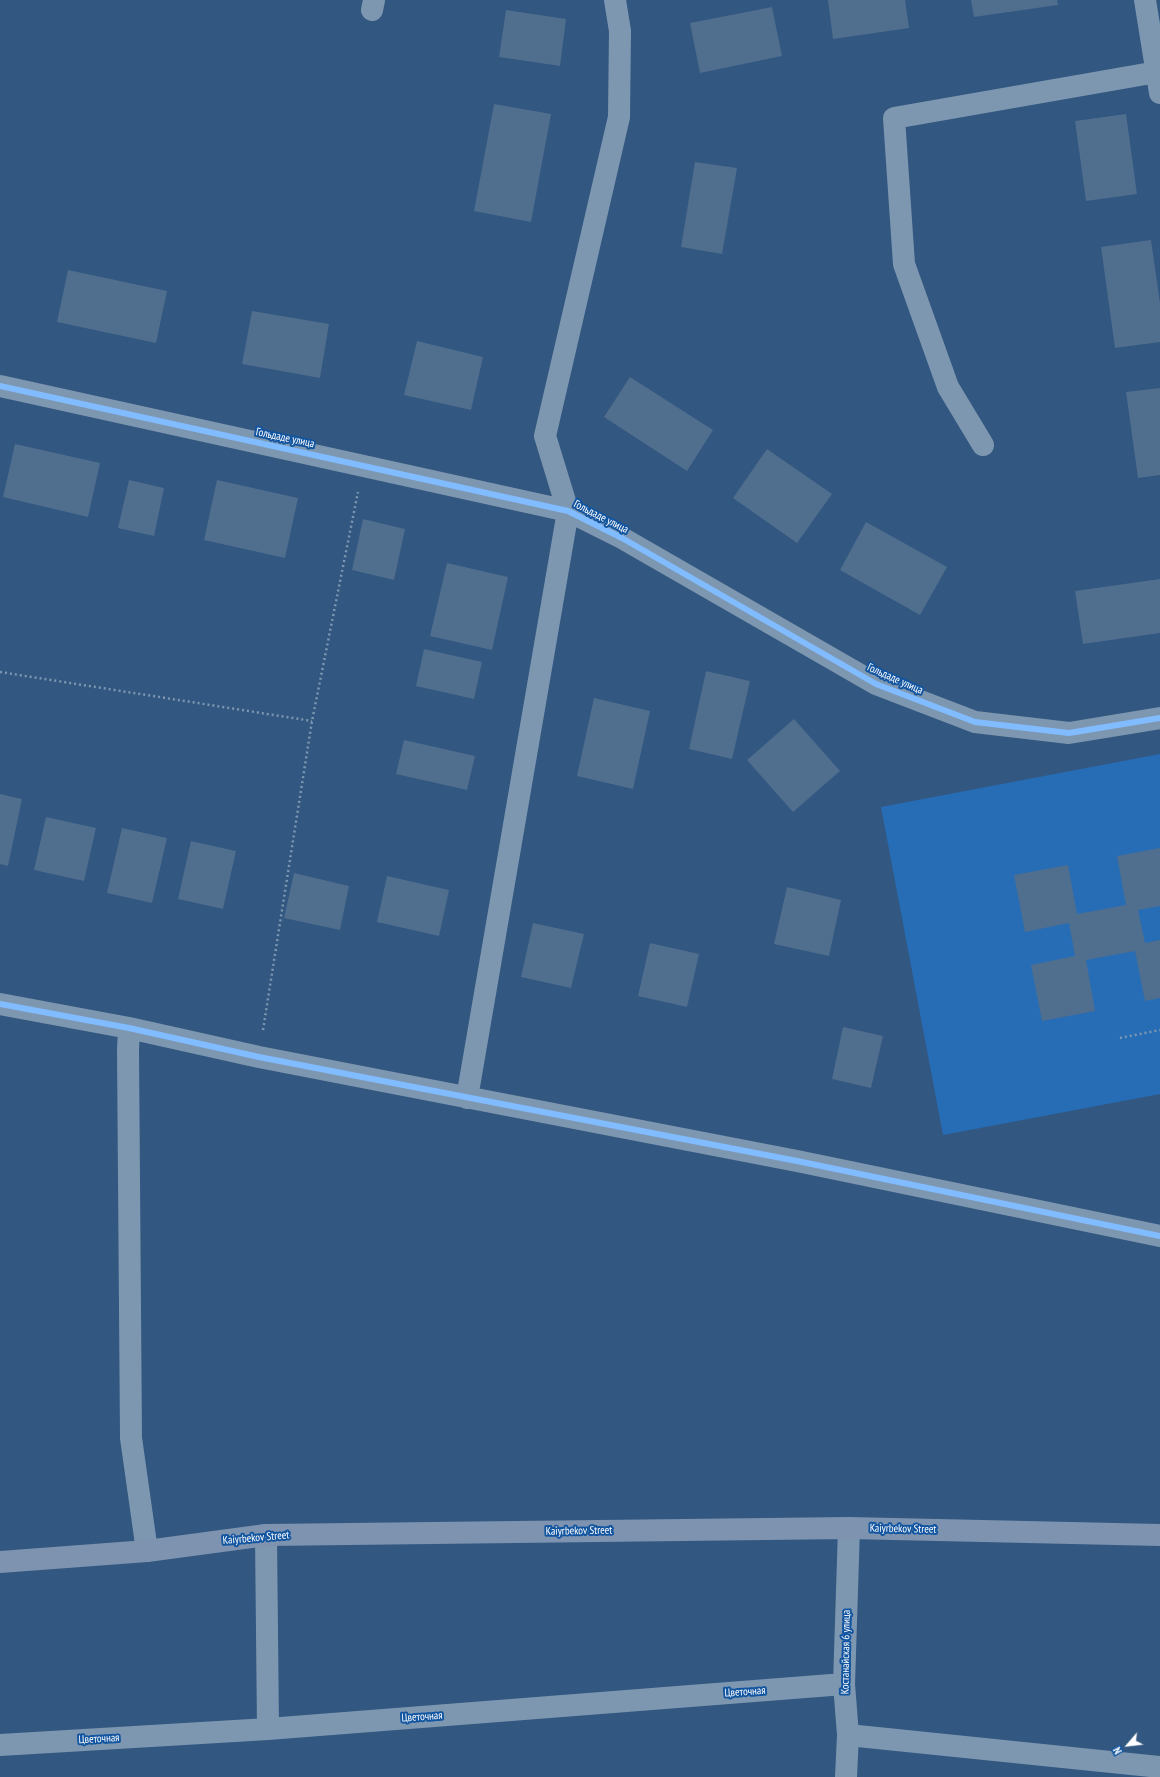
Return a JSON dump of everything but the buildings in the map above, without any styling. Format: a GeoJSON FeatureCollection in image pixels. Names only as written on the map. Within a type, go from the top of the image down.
{"type":"FeatureCollection","features":[{"type":"Feature","properties":{"kind":"main road","name":"Kaiyrbekov Street"},"geometry":{"type":"LineString","coordinates":[[0,1562],[148,1551],[266,1535],[849,1528],[1157,1533]]}},
{"type":"Feature","properties":{"kind":"street"},"geometry":{"type":"LineString","coordinates":[[467,1098],[568,511],[545,436],[619,117],[620,31],[615,0]]}},
{"type":"Feature","properties":{"kind":"street"},"geometry":{"type":"LineString","coordinates":[[1145,0],[1160,93]]}},
{"type":"Feature","properties":{"kind":"street"},"geometry":{"type":"LineString","coordinates":[[983,445],[948,387],[904,264],[894,118],[1157,72]]}},
{"type":"Feature","properties":{"kind":"street","name":"Гольдаде улица"},"geometry":{"type":"LineString","coordinates":[[0,386],[568,511],[622,538],[876,684],[975,722],[1069,733],[1160,718]]}},
{"type":"Feature","properties":{"kind":"street"},"geometry":{"type":"LineString","coordinates":[[0,1004],[129,1028],[467,1098],[797,1161],[1160,1236]]}},
{"type":"Feature","properties":{"kind":"street"},"geometry":{"type":"LineString","coordinates":[[129,1028],[131,1438],[148,1551]]}},
{"type":"Feature","properties":{"kind":"street","name":"Костанайская 6 улица"},"geometry":{"type":"LineString","coordinates":[[846,1777],[848,1735],[844,1684],[849,1528]]}},
{"type":"Feature","properties":{"kind":"street"},"geometry":{"type":"LineString","coordinates":[[266,1535],[268,1729]]}},
{"type":"Feature","properties":{"kind":"street","name":"Цветочная"},"geometry":{"type":"LineString","coordinates":[[0,1745],[268,1729],[844,1684]]}},
{"type":"Feature","properties":{"kind":"street"},"geometry":{"type":"LineString","coordinates":[[848,1735],[1160,1767]]}},
{"type":"Feature","properties":{"kind":"path"},"geometry":{"type":"LineString","coordinates":[[259,1056],[312,721],[363,466]]}},
{"type":"Feature","properties":{"kind":"path"},"geometry":{"type":"LineString","coordinates":[[0,672],[312,721]]}},
{"type":"Feature","properties":{"kind":"path"},"geometry":{"type":"LineString","coordinates":[[1120,1038],[1160,1030]]}},
{"type":"Feature","properties":{"kind":"shaded area"},"geometry":{"type":"Polygon","coordinates":[[[1160,754],[1160,1094],[943,1135],[881,807],[1160,754]]]}},
{"type":"Feature","properties":{"kind":"cycle path"},"geometry":{"type":"LineString","coordinates":[[0,386],[568,511],[622,538],[876,684],[975,722],[1069,733],[1160,718]]}},
{"type":"Feature","properties":{"kind":"cycle path"},"geometry":{"type":"LineString","coordinates":[[0,1004],[129,1028],[259,1057],[797,1161],[1160,1236]]}}]}
